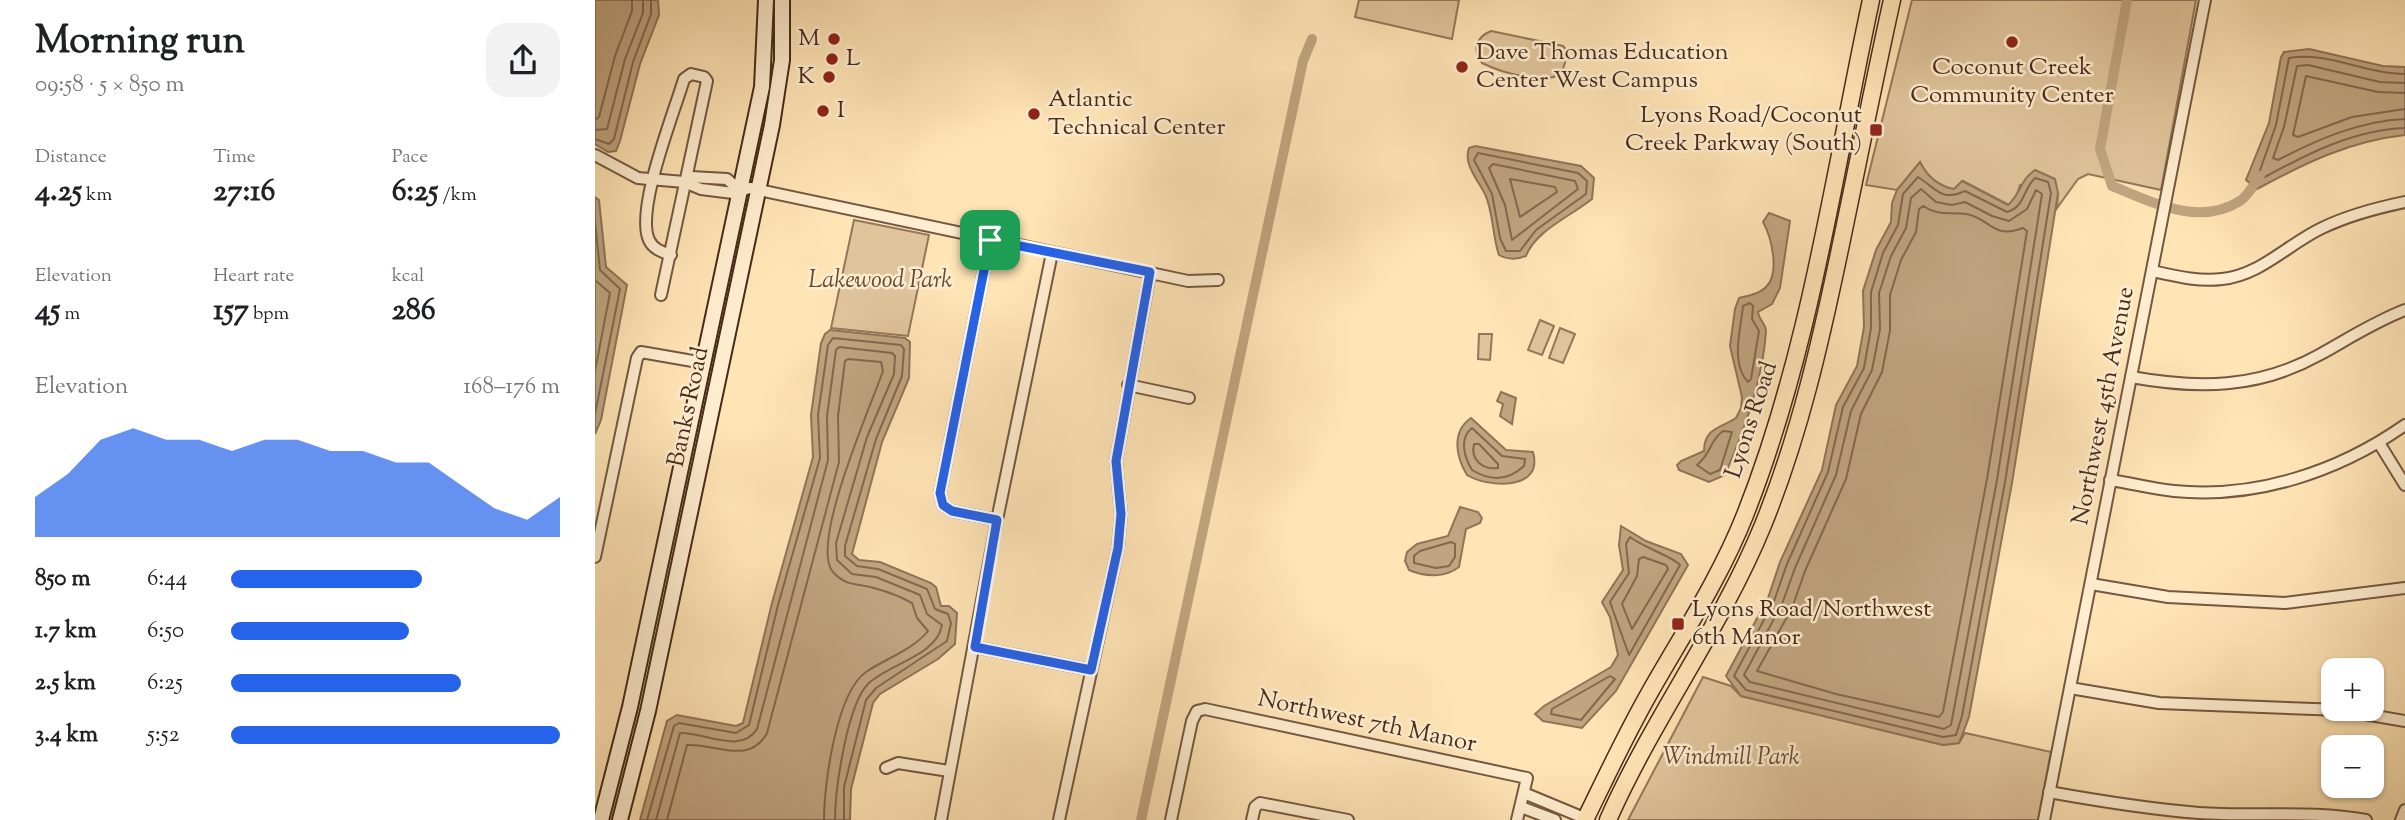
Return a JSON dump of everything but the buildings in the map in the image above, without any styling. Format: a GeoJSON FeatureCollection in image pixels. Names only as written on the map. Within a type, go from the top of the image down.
{"type":"FeatureCollection","features":[{"type":"Feature","properties":{"kind":"main road","name":"Lyons Road"},"geometry":{"type":"LineString","coordinates":[[1586,819],[1622,741],[1719,571],[1773,440],[1803,325],[1871,0]]}},
{"type":"Feature","properties":{"kind":"main road","name":"Lyons Road"},"geometry":{"type":"LineString","coordinates":[[1608,820],[1637,756],[1735,584],[1763,526],[1789,456],[1823,330],[1892,0]]}},
{"type":"Feature","properties":{"kind":"street","name":"Banks Road"},"geometry":{"type":"LineString","coordinates":[[620,819],[648,711],[749,189],[762,87],[766,0]]}},
{"type":"Feature","properties":{"kind":"street","name":"Banks Road"},"geometry":{"type":"LineString","coordinates":[[601,820],[626,724],[704,363],[779,82],[782,0]]}},
{"type":"Feature","properties":{"kind":"street","name":"Northwest 45th Avenue"},"geometry":{"type":"LineString","coordinates":[[2044,820],[2205,0]]}},
{"type":"Feature","properties":{"kind":"street"},"geometry":{"type":"LineString","coordinates":[[661,295],[671,255],[707,81],[691,74],[684,79],[646,198],[648,239],[655,248],[671,255]]}},
{"type":"Feature","properties":{"kind":"street"},"geometry":{"type":"LineString","coordinates":[[595,155],[638,178],[684,183],[691,177],[727,179],[749,189],[1188,281],[1218,280]]}},
{"type":"Feature","properties":{"kind":"street"},"geometry":{"type":"LineString","coordinates":[[2152,271],[2193,280],[2223,279],[2252,271],[2320,228],[2358,213],[2405,202]]}},
{"type":"Feature","properties":{"kind":"street"},"geometry":{"type":"LineString","coordinates":[[990,240],[940,493],[943,505],[952,511],[997,520]]}},
{"type":"Feature","properties":{"kind":"street"},"geometry":{"type":"LineString","coordinates":[[941,820],[997,520],[1052,253]]}},
{"type":"Feature","properties":{"kind":"street"},"geometry":{"type":"LineString","coordinates":[[1059,820],[1118,548],[1121,514],[1116,461],[1150,272]]}},
{"type":"Feature","properties":{"kind":"street"},"geometry":{"type":"LineString","coordinates":[[2131,377],[2194,386],[2231,385],[2274,376],[2318,356],[2373,322],[2405,310]]}},
{"type":"Feature","properties":{"kind":"street"},"geometry":{"type":"LineString","coordinates":[[595,557],[636,358],[642,352],[704,363]]}},
{"type":"Feature","properties":{"kind":"street"},"geometry":{"type":"LineString","coordinates":[[1128,385],[1189,398]]}},
{"type":"Feature","properties":{"kind":"street"},"geometry":{"type":"LineString","coordinates":[[2111,480],[2174,491],[2227,492],[2279,484],[2325,470],[2379,443],[2405,425]]}},
{"type":"Feature","properties":{"kind":"street"},"geometry":{"type":"LineString","coordinates":[[2379,443],[2405,485]]}},
{"type":"Feature","properties":{"kind":"street"},"geometry":{"type":"LineString","coordinates":[[2091,584],[2168,597],[2285,603],[2405,588]]}},
{"type":"Feature","properties":{"kind":"street"},"geometry":{"type":"LineString","coordinates":[[975,647],[1091,670]]}},
{"type":"Feature","properties":{"kind":"street"},"geometry":{"type":"LineString","coordinates":[[2070,688],[2159,703],[2341,710],[2405,721]]}},
{"type":"Feature","properties":{"kind":"street","name":"Northwest 7th Manor"},"geometry":{"type":"LineString","coordinates":[[1171,820],[1192,721],[1197,711],[1205,709],[1527,778],[1524,793]]}},
{"type":"Feature","properties":{"kind":"street"},"geometry":{"type":"LineString","coordinates":[[620,819],[622,791],[635,733],[626,724]]}},
{"type":"Feature","properties":{"kind":"street"},"geometry":{"type":"LineString","coordinates":[[886,768],[898,763],[949,771]]}},
{"type":"Feature","properties":{"kind":"street"},"geometry":{"type":"LineString","coordinates":[[2049,792],[2126,806],[2201,813],[2341,816],[2367,820]]}},
{"type":"Feature","properties":{"kind":"street"},"geometry":{"type":"LineString","coordinates":[[1517,820],[1524,793],[1586,819]]}},
{"type":"Feature","properties":{"kind":"street"},"geometry":{"type":"LineString","coordinates":[[1252,820],[1255,807],[1260,803],[1348,820]]}},
{"type":"Feature","properties":{"kind":"street"},"geometry":{"type":"LineString","coordinates":[[1521,807],[1555,820]]}},
{"type":"Feature","properties":{"kind":"street"},"geometry":{"type":"LineString","coordinates":[[2401,820],[2405,810]]}},
{"type":"Feature","properties":{"kind":"green space"},"geometry":{"type":"Polygon","coordinates":[[[1359,0],[1459,0],[1452,39],[1355,17],[1359,0]]]}},
{"type":"Feature","properties":{"kind":"green space"},"geometry":{"type":"Polygon","coordinates":[[[1912,0],[2196,0],[2161,190],[2088,174],[2078,179],[2057,208],[2058,193],[2020,185],[2016,198],[2009,205],[1963,181],[1954,190],[1943,186],[1926,172],[1920,162],[1897,190],[1866,185],[1912,0]]]}},
{"type":"Feature","properties":{"kind":"green space"},"geometry":{"type":"Polygon","coordinates":[[[1491,31],[1563,46],[1568,52],[1562,73],[1554,77],[1534,78],[1511,74],[1482,63],[1477,53],[1477,44],[1491,31]]]}},
{"type":"Feature","properties":{"kind":"green space","name":"Lakewood Park"},"geometry":{"type":"Polygon","coordinates":[[[854,220],[929,235],[908,336],[831,328],[854,220]]]}},
{"type":"Feature","properties":{"kind":"green space"},"geometry":{"type":"Polygon","coordinates":[[[1540,320],[1554,326],[1542,355],[1528,350],[1540,320]]]}},
{"type":"Feature","properties":{"kind":"green space"},"geometry":{"type":"Polygon","coordinates":[[[1560,328],[1575,334],[1563,363],[1549,358],[1560,328]]]}},
{"type":"Feature","properties":{"kind":"green space"},"geometry":{"type":"Polygon","coordinates":[[[1479,334],[1492,334],[1490,360],[1478,359],[1479,334]]]}},
{"type":"Feature","properties":{"kind":"green space","name":"Windmill Park"},"geometry":{"type":"Polygon","coordinates":[[[1703,677],[1731,686],[1741,696],[1943,745],[1959,743],[1965,733],[2051,752],[2038,820],[1628,820],[1703,677]]]}},
{"type":"Feature","properties":{"kind":"water"},"geometry":{"type":"Polygon","coordinates":[[[595,0],[658,0],[659,15],[640,64],[620,141],[616,151],[608,152],[595,144],[595,0]]]}},
{"type":"Feature","properties":{"kind":"water"},"geometry":{"type":"Polygon","coordinates":[[[2309,49],[2383,66],[2405,67],[2405,135],[2365,142],[2328,154],[2257,189],[2246,180],[2269,123],[2281,57],[2284,52],[2309,49]]]}},
{"type":"Feature","properties":{"kind":"water"},"geometry":{"type":"Polygon","coordinates":[[[1475,146],[1581,166],[1594,178],[1592,199],[1545,231],[1526,256],[1512,259],[1502,257],[1499,255],[1488,202],[1468,160],[1469,148],[1475,146]]]}},
{"type":"Feature","properties":{"kind":"water"},"geometry":{"type":"Polygon","coordinates":[[[1920,162],[1938,183],[1954,189],[1962,181],[2008,205],[2026,178],[2035,170],[2055,179],[2058,193],[2012,483],[1969,717],[1959,743],[1943,745],[1741,696],[1726,676],[1768,598],[1780,562],[1822,470],[1836,405],[1857,366],[1864,327],[1863,291],[1876,250],[1891,222],[1892,203],[1897,190],[1920,162]]]}},
{"type":"Feature","properties":{"kind":"water"},"geometry":{"type":"Polygon","coordinates":[[[595,197],[599,200],[606,267],[627,285],[601,420],[595,434],[595,197]]]}},
{"type":"Feature","properties":{"kind":"water"},"geometry":{"type":"Polygon","coordinates":[[[1769,213],[1790,221],[1780,288],[1772,304],[1758,312],[1766,329],[1764,349],[1746,423],[1725,475],[1709,482],[1679,470],[1677,465],[1704,451],[1710,433],[1736,418],[1741,408],[1742,397],[1730,346],[1735,309],[1739,298],[1766,287],[1773,274],[1773,256],[1763,222],[1769,213]]]}},
{"type":"Feature","properties":{"kind":"water"},"geometry":{"type":"Polygon","coordinates":[[[830,330],[905,338],[910,342],[909,378],[882,442],[852,554],[859,560],[880,562],[936,587],[941,606],[949,606],[957,613],[955,644],[938,659],[880,694],[873,703],[851,789],[850,820],[640,820],[667,721],[677,715],[736,726],[743,723],[772,603],[813,457],[811,415],[821,343],[830,330]]]}},
{"type":"Feature","properties":{"kind":"water"},"geometry":{"type":"Polygon","coordinates":[[[1501,392],[1516,398],[1512,424],[1500,416],[1503,404],[1497,401],[1501,392]]]}},
{"type":"Feature","properties":{"kind":"water"},"geometry":{"type":"Polygon","coordinates":[[[1471,418],[1506,450],[1533,452],[1534,465],[1530,474],[1522,480],[1500,484],[1467,475],[1457,445],[1460,430],[1471,418]]]}},
{"type":"Feature","properties":{"kind":"water"},"geometry":{"type":"Polygon","coordinates":[[[1460,507],[1478,512],[1482,518],[1480,523],[1466,529],[1459,567],[1448,573],[1435,575],[1409,570],[1405,561],[1407,552],[1417,544],[1448,536],[1460,507]]]}},
{"type":"Feature","properties":{"kind":"water"},"geometry":{"type":"Polygon","coordinates":[[[1621,526],[1646,541],[1681,554],[1688,565],[1616,691],[1582,728],[1543,721],[1535,714],[1611,667],[1618,655],[1610,617],[1602,602],[1623,570],[1619,545],[1621,526]]]}},
{"type":"Feature","properties":{"kind":"waterway"},"geometry":{"type":"LineString","coordinates":[[2127,0],[2100,149],[2112,186],[2159,205],[2192,212],[2208,212],[2240,201],[2260,176]]}},
{"type":"Feature","properties":{"kind":"waterway"},"geometry":{"type":"LineString","coordinates":[[1141,820],[1303,61],[1312,39]]}},
{"type":"Feature","properties":{"kind":"place","name":"M"},"geometry":{"type":"Point","coordinates":[834,39]}},
{"type":"Feature","properties":{"kind":"place","name":"Coconut Creek Community Center"},"geometry":{"type":"Point","coordinates":[2012,42]}},
{"type":"Feature","properties":{"kind":"place","name":"L"},"geometry":{"type":"Point","coordinates":[832,59]}},
{"type":"Feature","properties":{"kind":"place","name":"Dave Thomas Education Center West Campus"},"geometry":{"type":"Point","coordinates":[1462,67]}},
{"type":"Feature","properties":{"kind":"place","name":"K"},"geometry":{"type":"Point","coordinates":[829,77]}},
{"type":"Feature","properties":{"kind":"place","name":"I"},"geometry":{"type":"Point","coordinates":[823,111]}},
{"type":"Feature","properties":{"kind":"place","name":"Atlantic Technical Center"},"geometry":{"type":"Point","coordinates":[1034,114]}},
{"type":"Feature","properties":{"kind":"place","name":"Lyons Road/Coconut Creek Parkway (South)"},"geometry":{"type":"Point","coordinates":[1876,130]}},
{"type":"Feature","properties":{"kind":"place","name":"Lyons Road/Northwest 6th Manor"},"geometry":{"type":"Point","coordinates":[1678,624]}},
{"type":"Feature","properties":{"kind":"route"},"geometry":{"type":"LineString","coordinates":[[990,240],[1150,272],[1116,461],[1121,514],[1118,548],[1091,670],[975,647],[997,520],[952,511],[943,505],[940,493],[990,240]]}}]}
